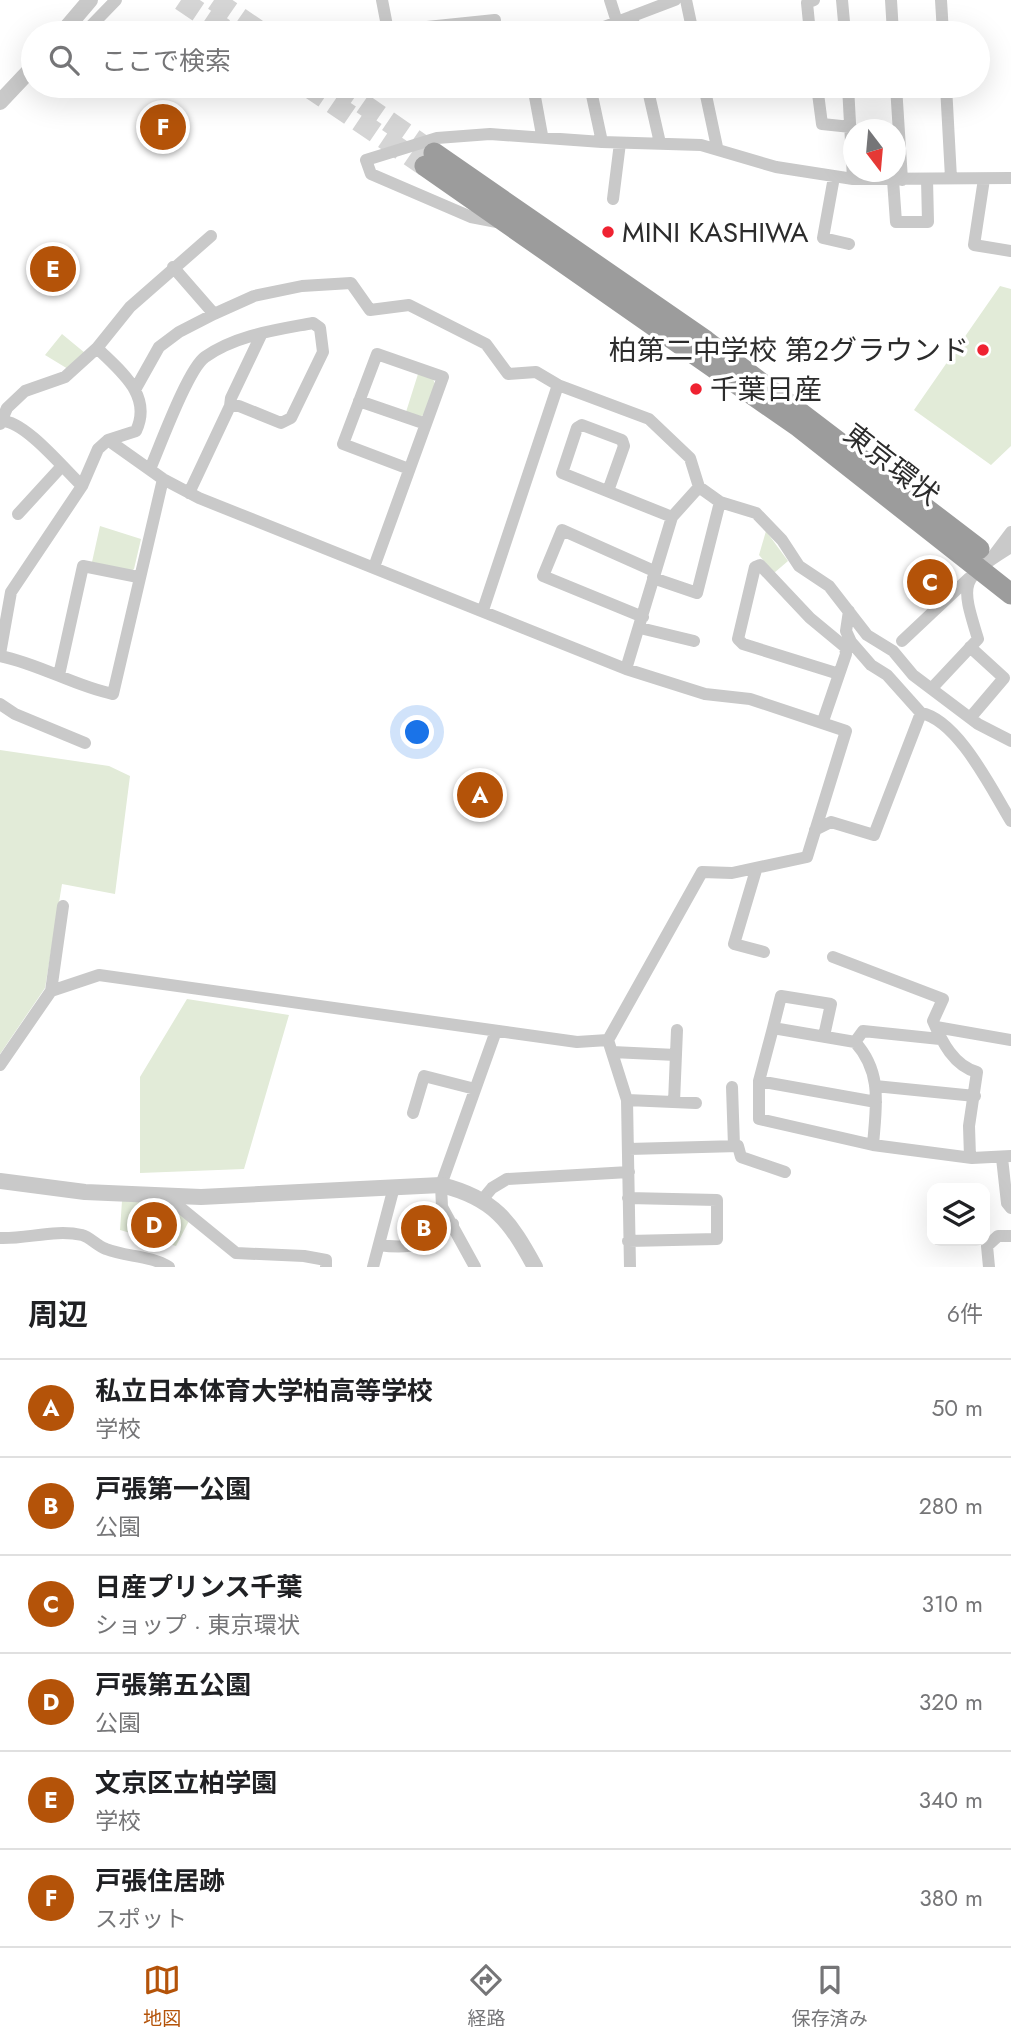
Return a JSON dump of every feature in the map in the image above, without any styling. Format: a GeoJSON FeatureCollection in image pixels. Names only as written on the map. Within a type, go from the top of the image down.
{"type":"FeatureCollection","features":[{"type":"Feature","properties":{"kind":"highway","name":"東京環状"},"geometry":{"type":"LineString","coordinates":[[1011,575],[979,568],[901,486],[706,341],[430,160],[508,224],[799,427],[979,568],[1011,593]]}},
{"type":"Feature","properties":{"kind":"street"},"geometry":{"type":"LineString","coordinates":[[72,21],[90,0]]}},
{"type":"Feature","properties":{"kind":"street"},"geometry":{"type":"LineString","coordinates":[[96,21],[116,0]]}},
{"type":"Feature","properties":{"kind":"street"},"geometry":{"type":"LineString","coordinates":[[382,0],[386,21]]}},
{"type":"Feature","properties":{"kind":"street"},"geometry":{"type":"LineString","coordinates":[[610,0],[617,21]]}},
{"type":"Feature","properties":{"kind":"street"},"geometry":{"type":"LineString","coordinates":[[620,21],[675,0]]}},
{"type":"Feature","properties":{"kind":"street"},"geometry":{"type":"LineString","coordinates":[[686,0],[690,21]]}},
{"type":"Feature","properties":{"kind":"street"},"geometry":{"type":"LineString","coordinates":[[809,21],[807,3],[814,0]]}},
{"type":"Feature","properties":{"kind":"street"},"geometry":{"type":"LineString","coordinates":[[842,0],[844,21]]}},
{"type":"Feature","properties":{"kind":"street"},"geometry":{"type":"LineString","coordinates":[[891,0],[892,21]]}},
{"type":"Feature","properties":{"kind":"street"},"geometry":{"type":"LineString","coordinates":[[941,0],[942,21]]}},
{"type":"Feature","properties":{"kind":"street"},"geometry":{"type":"LineString","coordinates":[[632,16],[633,21]]}},
{"type":"Feature","properties":{"kind":"street"},"geometry":{"type":"LineString","coordinates":[[485,21],[495,20]]}},
{"type":"Feature","properties":{"kind":"street"},"geometry":{"type":"LineString","coordinates":[[0,102],[21,80]]}},
{"type":"Feature","properties":{"kind":"street"},"geometry":{"type":"LineString","coordinates":[[535,98],[542,135]]}},
{"type":"Feature","properties":{"kind":"street"},"geometry":{"type":"LineString","coordinates":[[593,98],[602,142]]}},
{"type":"Feature","properties":{"kind":"street"},"geometry":{"type":"LineString","coordinates":[[650,98],[660,143]]}},
{"type":"Feature","properties":{"kind":"street"},"geometry":{"type":"LineString","coordinates":[[707,98],[717,147]]}},
{"type":"Feature","properties":{"kind":"street"},"geometry":{"type":"LineString","coordinates":[[818,98],[821,124],[843,126]]}},
{"type":"Feature","properties":{"kind":"street"},"geometry":{"type":"LineString","coordinates":[[849,98],[850,119]]}},
{"type":"Feature","properties":{"kind":"street"},"geometry":{"type":"LineString","coordinates":[[896,98],[896,119]]}},
{"type":"Feature","properties":{"kind":"street"},"geometry":{"type":"LineString","coordinates":[[947,98],[951,178]]}},
{"type":"Feature","properties":{"kind":"street"},"geometry":{"type":"LineString","coordinates":[[508,224],[471,217],[371,174],[366,160],[437,138],[490,134],[542,135],[602,142],[717,147],[776,167],[843,178]]}},
{"type":"Feature","properties":{"kind":"street"},"geometry":{"type":"LineString","coordinates":[[613,199],[620,143]]}},
{"type":"Feature","properties":{"kind":"street"},"geometry":{"type":"LineString","coordinates":[[834,177],[823,238],[849,244]]}},
{"type":"Feature","properties":{"kind":"street"},"geometry":{"type":"LineString","coordinates":[[906,180],[1011,178]]}},
{"type":"Feature","properties":{"kind":"street"},"geometry":{"type":"LineString","coordinates":[[897,182],[896,222],[928,222],[927,179]]}},
{"type":"Feature","properties":{"kind":"street"},"geometry":{"type":"LineString","coordinates":[[984,179],[974,245],[1011,251]]}},
{"type":"Feature","properties":{"kind":"street"},"geometry":{"type":"LineString","coordinates":[[1,423],[7,408],[25,391],[65,377],[97,348],[130,307],[211,236]]}},
{"type":"Feature","properties":{"kind":"street"},"geometry":{"type":"LineString","coordinates":[[173,267],[214,314]]}},
{"type":"Feature","properties":{"kind":"street"},"geometry":{"type":"LineString","coordinates":[[163,479],[138,577],[113,694],[85,688],[31,663],[0,655],[11,592],[82,486],[98,449],[108,440],[136,432],[140,423],[136,388],[159,347],[179,332],[254,296],[302,286],[351,284],[370,310],[409,305],[486,344],[508,374],[528,370],[558,385],[649,419],[690,458],[699,487],[720,502],[744,508],[767,523],[799,566],[829,586],[867,635],[893,651],[913,676],[970,718],[1011,741]]}},
{"type":"Feature","properties":{"kind":"street"},"geometry":{"type":"LineString","coordinates":[[150,469],[178,402],[202,358],[246,337],[313,323],[320,328],[323,352],[291,418],[281,423],[239,406],[230,406]]}},
{"type":"Feature","properties":{"kind":"street"},"geometry":{"type":"LineString","coordinates":[[190,493],[262,333]]}},
{"type":"Feature","properties":{"kind":"street"},"geometry":{"type":"LineString","coordinates":[[97,348],[136,388]]}},
{"type":"Feature","properties":{"kind":"street"},"geometry":{"type":"LineString","coordinates":[[374,567],[443,377],[377,354],[343,444],[409,469]]}},
{"type":"Feature","properties":{"kind":"street"},"geometry":{"type":"LineString","coordinates":[[483,610],[558,385]]}},
{"type":"Feature","properties":{"kind":"street"},"geometry":{"type":"LineString","coordinates":[[359,401],[426,424]]}},
{"type":"Feature","properties":{"kind":"street"},"geometry":{"type":"LineString","coordinates":[[1,423],[12,421],[19,426],[82,486]]}},
{"type":"Feature","properties":{"kind":"street"},"geometry":{"type":"LineString","coordinates":[[608,491],[624,446],[622,440],[582,425],[578,428],[562,473],[672,517]]}},
{"type":"Feature","properties":{"kind":"street"},"geometry":{"type":"LineString","coordinates":[[108,440],[163,479],[235,514],[483,610],[626,669],[678,687],[750,699],[842,728],[846,735],[807,858],[756,870],[732,873],[702,872],[610,1046],[627,1100],[630,1267]]}},
{"type":"Feature","properties":{"kind":"street"},"geometry":{"type":"LineString","coordinates":[[18,514],[62,466]]}},
{"type":"Feature","properties":{"kind":"street"},"geometry":{"type":"LineString","coordinates":[[626,669],[672,517],[699,487]]}},
{"type":"Feature","properties":{"kind":"street"},"geometry":{"type":"LineString","coordinates":[[694,641],[641,622],[543,576],[562,530],[697,593],[720,502]]}},
{"type":"Feature","properties":{"kind":"street"},"geometry":{"type":"LineString","coordinates":[[902,641],[979,568],[1011,532]]}},
{"type":"Feature","properties":{"kind":"street"},"geometry":{"type":"LineString","coordinates":[[932,688],[978,639],[966,601],[979,568],[1011,547]]}},
{"type":"Feature","properties":{"kind":"street"},"geometry":{"type":"LineString","coordinates":[[823,721],[846,654],[845,647],[810,618],[760,565],[755,567],[738,639],[743,644],[839,674]]}},
{"type":"Feature","properties":{"kind":"street"},"geometry":{"type":"LineString","coordinates":[[59,675],[83,566],[138,577]]}},
{"type":"Feature","properties":{"kind":"street"},"geometry":{"type":"LineString","coordinates":[[849,611],[846,631],[851,642],[871,664],[887,675],[921,713],[934,715],[950,730],[970,756],[1011,821]]}},
{"type":"Feature","properties":{"kind":"street"},"geometry":{"type":"LineString","coordinates":[[970,647],[1004,678],[970,718]]}},
{"type":"Feature","properties":{"kind":"street"},"geometry":{"type":"LineString","coordinates":[[0,704],[15,714],[85,743]]}},
{"type":"Feature","properties":{"kind":"street"},"geometry":{"type":"LineString","coordinates":[[815,830],[831,822],[874,835],[921,713]]}},
{"type":"Feature","properties":{"kind":"street"},"geometry":{"type":"LineString","coordinates":[[756,870],[734,944],[764,952]]}},
{"type":"Feature","properties":{"kind":"street"},"geometry":{"type":"LineString","coordinates":[[0,1065],[51,991],[63,906]]}},
{"type":"Feature","properties":{"kind":"street"},"geometry":{"type":"LineString","coordinates":[[833,957],[943,999],[933,1021],[938,1033],[964,1069],[977,1072],[969,1126],[970,1157]]}},
{"type":"Feature","properties":{"kind":"street"},"geometry":{"type":"LineString","coordinates":[[51,991],[99,975],[676,1055]]}},
{"type":"Feature","properties":{"kind":"street"},"geometry":{"type":"LineString","coordinates":[[824,1037],[831,1004],[780,996],[759,1081],[759,1119],[873,1145],[970,1157],[1007,1157],[1007,1203],[1011,1208]]}},
{"type":"Feature","properties":{"kind":"street"},"geometry":{"type":"LineString","coordinates":[[772,1028],[855,1042],[874,1070],[876,1102],[873,1145]]}},
{"type":"Feature","properties":{"kind":"street"},"geometry":{"type":"LineString","coordinates":[[674,1102],[677,1030]]}},
{"type":"Feature","properties":{"kind":"street"},"geometry":{"type":"LineString","coordinates":[[475,1267],[442,1207],[441,1185],[496,1031]]}},
{"type":"Feature","properties":{"kind":"street"},"geometry":{"type":"LineString","coordinates":[[855,1042],[863,1031],[938,1033],[1011,1040]]}},
{"type":"Feature","properties":{"kind":"street"},"geometry":{"type":"LineString","coordinates":[[413,1113],[424,1076],[475,1089]]}},
{"type":"Feature","properties":{"kind":"street"},"geometry":{"type":"LineString","coordinates":[[759,1081],[876,1102]]}},
{"type":"Feature","properties":{"kind":"street"},"geometry":{"type":"LineString","coordinates":[[875,1086],[975,1096]]}},
{"type":"Feature","properties":{"kind":"street"},"geometry":{"type":"LineString","coordinates":[[732,1087],[734,1146]]}},
{"type":"Feature","properties":{"kind":"street"},"geometry":{"type":"LineString","coordinates":[[627,1100],[696,1103]]}},
{"type":"Feature","properties":{"kind":"street"},"geometry":{"type":"LineString","coordinates":[[629,1149],[738,1146],[741,1157],[785,1172]]}},
{"type":"Feature","properties":{"kind":"street"},"geometry":{"type":"LineString","coordinates":[[482,1200],[492,1188],[507,1179],[629,1172]]}},
{"type":"Feature","properties":{"kind":"street"},"geometry":{"type":"LineString","coordinates":[[0,1185],[166,1196],[441,1185],[482,1200],[507,1220],[535,1267]]}},
{"type":"Feature","properties":{"kind":"street"},"geometry":{"type":"LineString","coordinates":[[373,1267],[394,1187]]}},
{"type":"Feature","properties":{"kind":"street"},"geometry":{"type":"LineString","coordinates":[[166,1196],[236,1253],[304,1256],[326,1260],[326,1267]]}},
{"type":"Feature","properties":{"kind":"street"},"geometry":{"type":"LineString","coordinates":[[628,1198],[717,1200],[717,1238],[628,1241]]}},
{"type":"Feature","properties":{"kind":"street"},"geometry":{"type":"LineString","coordinates":[[379,1245],[400,1248],[424,1245],[453,1224]]}},
{"type":"Feature","properties":{"kind":"street"},"geometry":{"type":"LineString","coordinates":[[0,1238],[17,1239],[37,1234],[83,1235],[106,1249],[160,1262],[169,1267]]}},
{"type":"Feature","properties":{"kind":"street"},"geometry":{"type":"LineString","coordinates":[[989,1267],[987,1246],[998,1236],[1011,1236]]}},
{"type":"Feature","properties":{"kind":"green space","name":"柏第二中学校 第2グラウンド"},"geometry":{"type":"Polygon","coordinates":[[[1000,286],[1011,289],[1011,446],[991,465],[914,410],[1000,286]]]}},
{"type":"Feature","properties":{"kind":"green space"},"geometry":{"type":"Polygon","coordinates":[[[62,334],[85,353],[68,369],[45,355],[62,334]]]}},
{"type":"Feature","properties":{"kind":"green space"},"geometry":{"type":"Polygon","coordinates":[[[418,374],[433,379],[435,384],[424,415],[419,417],[406,412],[418,374]]]}},
{"type":"Feature","properties":{"kind":"green space"},"geometry":{"type":"Polygon","coordinates":[[[100,526],[141,539],[134,569],[131,571],[92,562],[100,526]]]}},
{"type":"Feature","properties":{"kind":"green space"},"geometry":{"type":"Polygon","coordinates":[[[766,531],[788,561],[774,573],[759,555],[766,531]]]}},
{"type":"Feature","properties":{"kind":"green space"},"geometry":{"type":"Polygon","coordinates":[[[0,750],[109,766],[130,776],[115,894],[62,884],[45,988],[0,1054],[0,750]]]}},
{"type":"Feature","properties":{"kind":"green space"},"geometry":{"type":"Polygon","coordinates":[[[187,999],[289,1015],[244,1169],[140,1173],[140,1077],[187,999]]]}},
{"type":"Feature","properties":{"kind":"green space"},"geometry":{"type":"Polygon","coordinates":[[[122,1201],[163,1202],[189,1221],[176,1246],[120,1230],[122,1201]]]}},
{"type":"Feature","properties":{"kind":"green space"},"geometry":{"type":"Polygon","coordinates":[[[438,1205],[445,1219],[422,1238],[412,1241],[416,1212],[438,1205]]]}},
{"type":"Feature","properties":{"kind":"tunnel"},"geometry":{"type":"LineString","coordinates":[[181,0],[212,21]]}},
{"type":"Feature","properties":{"kind":"tunnel"},"geometry":{"type":"LineString","coordinates":[[214,0],[245,21]]}},
{"type":"Feature","properties":{"kind":"tunnel"},"geometry":{"type":"LineString","coordinates":[[325,98],[425,166]]}},
{"type":"Feature","properties":{"kind":"tunnel"},"geometry":{"type":"LineString","coordinates":[[354,98],[434,153]]}},
{"type":"Feature","properties":{"kind":"place","name":"戸張住居跡"},"geometry":{"type":"Point","coordinates":[163,127]}},
{"type":"Feature","properties":{"kind":"place","name":"MINI KASHIWA"},"geometry":{"type":"Point","coordinates":[608,232]}},
{"type":"Feature","properties":{"kind":"place","name":"文京区立柏学園"},"geometry":{"type":"Point","coordinates":[53,269]}},
{"type":"Feature","properties":{"kind":"place","name":"柏第二中学校 第2グラウンド"},"geometry":{"type":"Point","coordinates":[983,350]}},
{"type":"Feature","properties":{"kind":"place","name":"千葉日産"},"geometry":{"type":"Point","coordinates":[696,389]}},
{"type":"Feature","properties":{"kind":"place","name":"日産プリンス千葉"},"geometry":{"type":"Point","coordinates":[930,582]}},
{"type":"Feature","properties":{"kind":"place","name":"私立日本体育大学柏高等学校"},"geometry":{"type":"Point","coordinates":[480,795]}},
{"type":"Feature","properties":{"kind":"place","name":"戸張第五公園"},"geometry":{"type":"Point","coordinates":[154,1225]}},
{"type":"Feature","properties":{"kind":"place","name":"戸張第一公園"},"geometry":{"type":"Point","coordinates":[424,1228]}}]}
